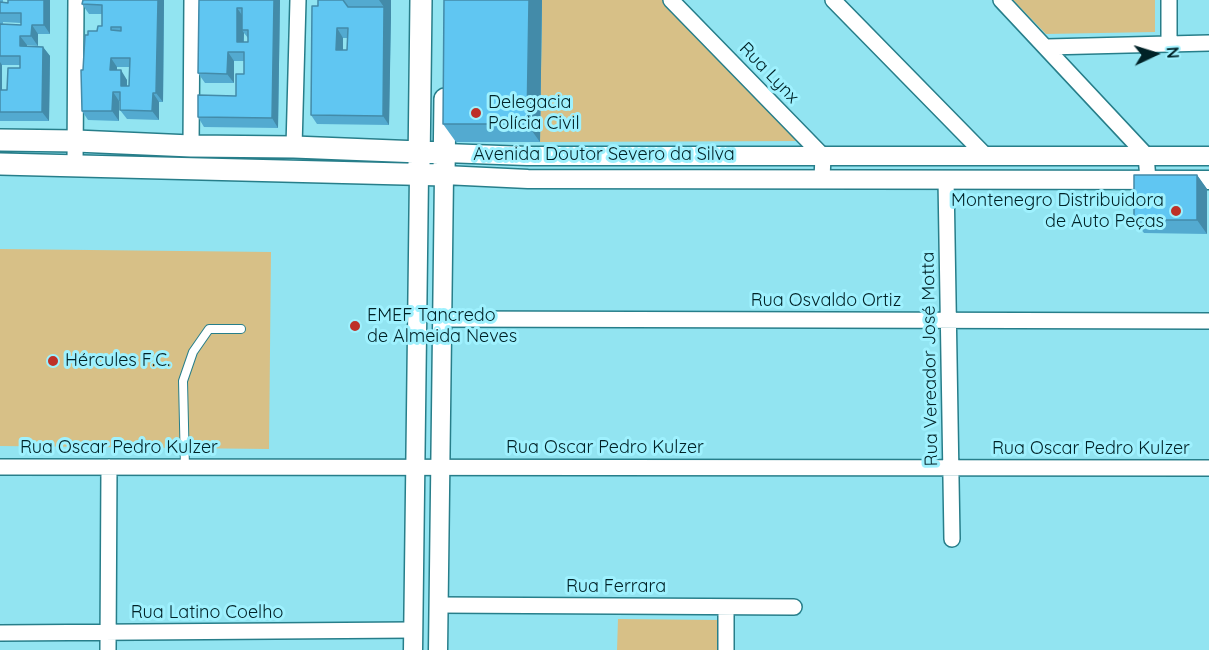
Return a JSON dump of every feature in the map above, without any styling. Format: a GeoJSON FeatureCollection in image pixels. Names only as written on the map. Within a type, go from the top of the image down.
{"type":"FeatureCollection","features":[{"type":"Feature","properties":{"kind":"main road"},"geometry":{"type":"LineString","coordinates":[[419,175],[421,0]]}},
{"type":"Feature","properties":{"kind":"main road"},"geometry":{"type":"LineString","coordinates":[[444,175],[446,83]]}},
{"type":"Feature","properties":{"kind":"main road","name":"Avenida Doutor Severo da Silva"},"geometry":{"type":"LineString","coordinates":[[0,140],[445,153]]}},
{"type":"Feature","properties":{"kind":"main road","name":"Avenida Doutor Severo da Silva"},"geometry":{"type":"LineString","coordinates":[[0,164],[444,175]]}},
{"type":"Feature","properties":{"kind":"street"},"geometry":{"type":"LineString","coordinates":[[75,166],[76,0]]}},
{"type":"Feature","properties":{"kind":"street"},"geometry":{"type":"LineString","coordinates":[[191,146],[192,0]]}},
{"type":"Feature","properties":{"kind":"street"},"geometry":{"type":"LineString","coordinates":[[294,147],[298,0]]}},
{"type":"Feature","properties":{"kind":"street","name":"Rua Lynx"},"geometry":{"type":"LineString","coordinates":[[671,0],[823,156]]}},
{"type":"Feature","properties":{"kind":"street"},"geometry":{"type":"LineString","coordinates":[[833,0],[987,157]]}},
{"type":"Feature","properties":{"kind":"street"},"geometry":{"type":"LineString","coordinates":[[1001,0],[1146,155],[1148,180]]}},
{"type":"Feature","properties":{"kind":"street"},"geometry":{"type":"LineString","coordinates":[[1169,0],[1169,44]]}},
{"type":"Feature","properties":{"kind":"street"},"geometry":{"type":"LineString","coordinates":[[1047,47],[1209,43]]}},
{"type":"Feature","properties":{"kind":"street","name":"Avenida Doutor Severo da Silva"},"geometry":{"type":"LineString","coordinates":[[445,153],[527,156],[1209,156]]}},
{"type":"Feature","properties":{"kind":"street"},"geometry":{"type":"LineString","coordinates":[[527,156],[528,179]]}},
{"type":"Feature","properties":{"kind":"street"},"geometry":{"type":"LineString","coordinates":[[822,179],[823,156]]}},
{"type":"Feature","properties":{"kind":"street"},"geometry":{"type":"LineString","coordinates":[[413,650],[419,175]]}},
{"type":"Feature","properties":{"kind":"street"},"geometry":{"type":"LineString","coordinates":[[438,650],[444,175]]}},
{"type":"Feature","properties":{"kind":"street","name":"Avenida Doutor Severo da Silva"},"geometry":{"type":"LineString","coordinates":[[444,175],[528,179],[1209,180]]}},
{"type":"Feature","properties":{"kind":"street","name":"Rua Vereador José Motta"},"geometry":{"type":"LineString","coordinates":[[946,179],[952,539]]}},
{"type":"Feature","properties":{"kind":"street","name":"Rua Osvaldo Ortiz"},"geometry":{"type":"LineString","coordinates":[[442,319],[1209,321]]}},
{"type":"Feature","properties":{"kind":"street","name":"Rua Oscar Pedro Kulzer"},"geometry":{"type":"LineString","coordinates":[[0,467],[1209,468]]}},
{"type":"Feature","properties":{"kind":"street"},"geometry":{"type":"LineString","coordinates":[[108,650],[109,468]]}},
{"type":"Feature","properties":{"kind":"street","name":"Rua Ferrara"},"geometry":{"type":"LineString","coordinates":[[439,606],[794,607]]}},
{"type":"Feature","properties":{"kind":"street"},"geometry":{"type":"LineString","coordinates":[[726,607],[726,650]]}},
{"type":"Feature","properties":{"kind":"street","name":"Rua Latino Coelho"},"geometry":{"type":"LineString","coordinates":[[0,633],[413,630]]}},
{"type":"Feature","properties":{"kind":"lane"},"geometry":{"type":"LineString","coordinates":[[185,468],[183,381],[193,352],[209,329],[242,329]]}},
{"type":"Feature","properties":{"kind":"shaded area"},"geometry":{"type":"Polygon","coordinates":[[[542,0],[664,0],[802,141],[540,142],[542,0]]]}},
{"type":"Feature","properties":{"kind":"shaded area"},"geometry":{"type":"Polygon","coordinates":[[[1013,0],[1155,0],[1155,32],[1046,34],[1013,0]]]}},
{"type":"Feature","properties":{"kind":"shaded area"},"geometry":{"type":"Polygon","coordinates":[[[0,249],[271,252],[269,449],[0,446],[0,249]]]}},
{"type":"Feature","properties":{"kind":"shaded area"},"geometry":{"type":"Polygon","coordinates":[[[618,619],[720,620],[720,650],[617,650],[618,619]]]}},
{"type":"Feature","properties":{"kind":"building"},"geometry":{"type":"Polygon","coordinates":[[[8,0],[44,0],[44,25],[32,25],[31,36],[20,36],[20,46],[43,47],[42,112],[0,112],[0,90],[7,90],[8,68],[20,68],[20,56],[0,56],[0,24],[21,25],[21,13],[0,13],[0,2],[8,3],[8,0]]]}},
{"type":"Feature","properties":{"kind":"building"},"geometry":{"type":"Polygon","coordinates":[[[83,0],[158,0],[156,93],[153,93],[152,111],[120,110],[120,92],[113,92],[112,111],[82,111],[81,70],[83,70],[85,35],[88,35],[88,31],[97,31],[98,26],[102,26],[102,5],[82,4],[83,0]],[[111,27],[111,30],[121,31],[121,27],[111,27]],[[111,58],[110,70],[121,70],[121,86],[129,86],[130,58],[111,58]]]}},
{"type":"Feature","properties":{"kind":"building"},"geometry":{"type":"Polygon","coordinates":[[[199,0],[274,0],[272,118],[198,117],[198,95],[236,96],[236,74],[244,74],[244,52],[228,52],[227,74],[198,73],[199,0]],[[237,8],[237,42],[248,42],[248,30],[242,30],[242,8],[237,8]]]}},
{"type":"Feature","properties":{"kind":"building"},"geometry":{"type":"Polygon","coordinates":[[[318,0],[343,0],[348,7],[384,7],[383,116],[311,115],[312,6],[318,6],[318,0]],[[337,28],[336,50],[347,50],[348,28],[337,28]]]}},
{"type":"Feature","properties":{"kind":"building"},"geometry":{"type":"Polygon","coordinates":[[[444,0],[529,0],[527,124],[443,124],[444,0]]]}},
{"type":"Feature","properties":{"kind":"building"},"geometry":{"type":"Polygon","coordinates":[[[1134,175],[1197,175],[1197,220],[1134,220],[1134,175]]]}},
{"type":"Feature","properties":{"kind":"place","name":"Delegacia Polícia Civil"},"geometry":{"type":"Point","coordinates":[476,113]}},
{"type":"Feature","properties":{"kind":"place","name":"Montenegro Distribuidora de Auto Peças"},"geometry":{"type":"Point","coordinates":[1176,211]}},
{"type":"Feature","properties":{"kind":"place","name":"EMEF Tancredo de Almeida Neves"},"geometry":{"type":"Point","coordinates":[355,326]}},
{"type":"Feature","properties":{"kind":"place","name":"Hércules F.C."},"geometry":{"type":"Point","coordinates":[53,361]}}]}
